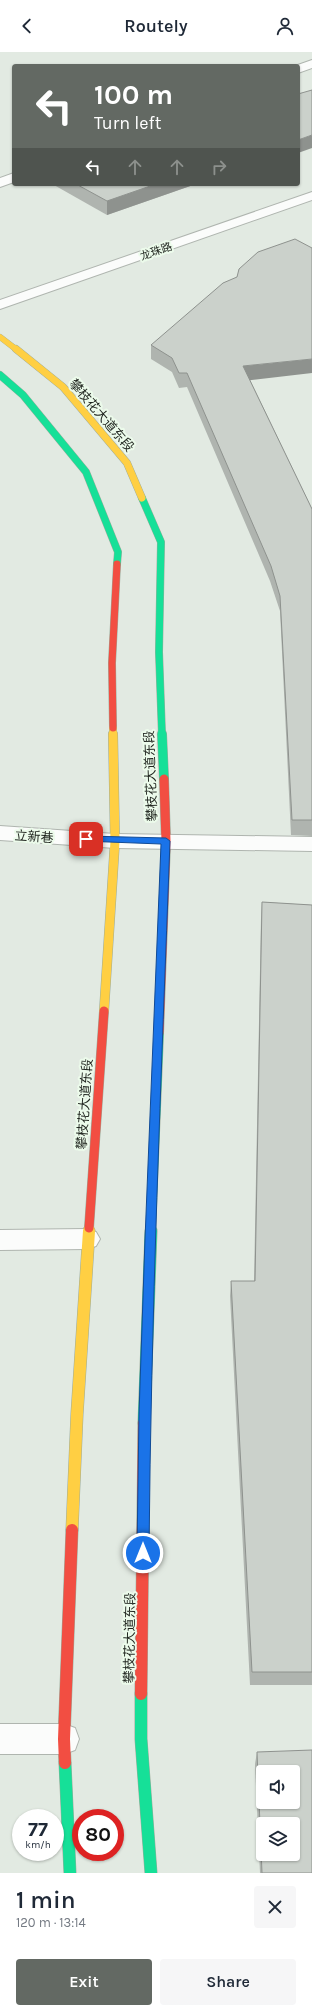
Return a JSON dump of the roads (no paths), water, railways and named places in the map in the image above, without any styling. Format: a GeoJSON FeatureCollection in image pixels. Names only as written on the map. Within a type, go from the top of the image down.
{"type":"FeatureCollection","features":[{"type":"Feature","properties":{"kind":"highway","name":"攀枝花大道东段"},"geometry":{"type":"LineString","coordinates":[[0,337],[63,387],[127,463],[161,542],[159,652],[166,841],[144,1414],[141,1739],[151,1873]]}},
{"type":"Feature","properties":{"kind":"highway","name":"攀枝花大道东段"},"geometry":{"type":"LineString","coordinates":[[0,375],[23,395],[86,472],[118,552],[112,663],[115,841],[77,1414],[64,1739],[70,1873]]}},
{"type":"Feature","properties":{"kind":"street"},"geometry":{"type":"LineString","coordinates":[[300,68],[312,64]]}},
{"type":"Feature","properties":{"kind":"street"},"geometry":{"type":"LineString","coordinates":[[0,183],[12,178]]}},
{"type":"Feature","properties":{"kind":"street","name":"龙珠路"},"geometry":{"type":"LineString","coordinates":[[0,305],[312,196]]}},
{"type":"Feature","properties":{"kind":"street","name":"立新巷"},"geometry":{"type":"LineString","coordinates":[[0,833],[115,841],[312,844]]}},
{"type":"Feature","properties":{"kind":"street"},"geometry":{"type":"LineString","coordinates":[[0,1240],[88,1239]]}},
{"type":"Feature","properties":{"kind":"street"},"geometry":{"type":"LineString","coordinates":[[0,1739],[64,1739]]}}]}
